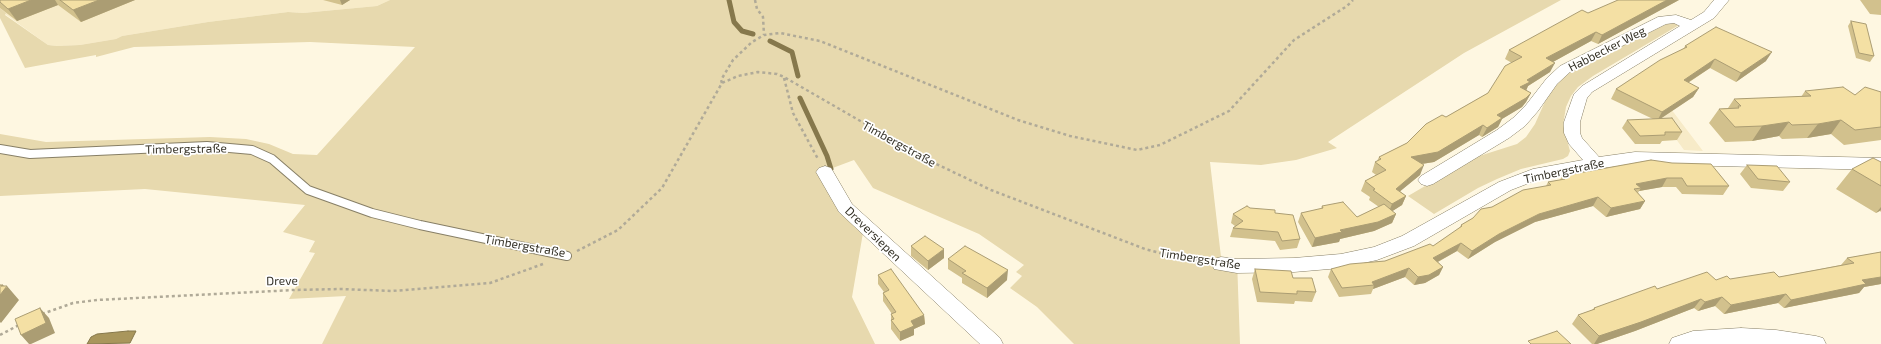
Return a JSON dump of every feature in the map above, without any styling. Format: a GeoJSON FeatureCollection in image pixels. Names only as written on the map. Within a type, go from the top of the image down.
{"type":"FeatureCollection","features":[{"type":"Feature","properties":{"kind":"street","name":"Habbecker Weg"},"geometry":{"type":"LineString","coordinates":[[1596,163],[1575,140],[1572,133],[1572,122],[1580,97],[1587,89],[1709,15],[1722,0]]}},
{"type":"Feature","properties":{"kind":"street","name":"Habbecker Weg"},"geometry":{"type":"LineString","coordinates":[[1427,180],[1503,134],[1519,122],[1532,108],[1552,81],[1566,69],[1663,20],[1676,19],[1692,26]]}},
{"type":"Feature","properties":{"kind":"street","name":"Timbergstraße"},"geometry":{"type":"LineString","coordinates":[[1221,264],[1237,266],[1294,265],[1341,261],[1377,253],[1408,241],[1505,186],[1533,176],[1596,163],[1635,158],[1881,164]]}},
{"type":"Feature","properties":{"kind":"street","name":"Dreversiepen"},"geometry":{"type":"LineString","coordinates":[[825,172],[845,208],[987,343]]}},
{"type":"Feature","properties":{"kind":"street"},"geometry":{"type":"LineString","coordinates":[[1679,344],[1693,339],[1741,336],[1776,338],[1816,344]]}},
{"type":"Feature","properties":{"kind":"lane","name":"Timbergstraße"},"geometry":{"type":"LineString","coordinates":[[0,149],[30,154],[207,146],[252,150],[272,160],[308,190],[372,213],[420,225],[567,256]]}},
{"type":"Feature","properties":{"kind":"path"},"geometry":{"type":"LineString","coordinates":[[755,0],[757,8],[763,18],[764,35]]}},
{"type":"Feature","properties":{"kind":"path"},"geometry":{"type":"LineString","coordinates":[[722,83],[721,80],[733,60],[752,42],[764,35],[780,33],[820,41],[1018,120],[1070,136],[1137,150],[1160,144],[1229,111],[1294,40],[1347,6],[1353,0]]}},
{"type":"Feature","properties":{"kind":"path","name":"Timbergstraße"},"geometry":{"type":"LineString","coordinates":[[567,256],[590,246],[618,230],[662,188],[722,83],[738,76],[758,72],[777,74],[784,77],[928,160],[991,190],[1108,236],[1166,255],[1221,264]]}},
{"type":"Feature","properties":{"kind":"path"},"geometry":{"type":"LineString","coordinates":[[784,77],[793,113],[825,172]]}},
{"type":"Feature","properties":{"kind":"path","name":"Dreve"},"geometry":{"type":"LineString","coordinates":[[38,316],[73,303],[97,300],[279,290],[341,289],[392,291],[490,283],[567,256]]}},
{"type":"Feature","properties":{"kind":"path"},"geometry":{"type":"LineString","coordinates":[[0,335],[25,322]]}},
{"type":"Feature","properties":{"kind":"shaded area"},"geometry":{"type":"Polygon","coordinates":[[[4,0],[390,0],[377,6],[303,13],[288,12],[208,22],[122,36],[116,39],[80,45],[57,46],[48,45],[5,14],[0,2],[4,0]]]}},
{"type":"Feature","properties":{"kind":"shaded area"},"geometry":{"type":"Polygon","coordinates":[[[390,0],[1561,0],[1464,53],[1328,142],[1337,148],[1296,160],[1261,165],[1210,162],[1221,257],[1237,260],[1240,344],[1074,344],[1037,307],[1010,288],[1022,276],[1016,272],[1024,265],[979,234],[873,188],[854,160],[830,169],[864,227],[852,297],[875,344],[322,344],[346,296],[289,299],[315,253],[309,252],[315,241],[283,232],[305,205],[145,189],[0,196],[0,134],[46,142],[210,137],[246,139],[269,144],[293,154],[317,155],[415,47],[310,42],[134,47],[96,57],[96,55],[25,68],[0,18],[0,8],[6,13],[5,15],[48,45],[57,46],[80,45],[116,39],[122,36],[208,22],[288,12],[303,13],[377,6],[390,0]]]}},
{"type":"Feature","properties":{"kind":"shaded area"},"geometry":{"type":"Polygon","coordinates":[[[1671,22],[1679,25],[1593,76],[1578,87],[1571,96],[1566,107],[1563,125],[1570,151],[1568,156],[1563,159],[1521,169],[1497,179],[1478,188],[1434,214],[1408,196],[1473,158],[1517,144],[1526,137],[1535,124],[1547,97],[1563,77],[1572,71],[1671,22]]]}},
{"type":"Feature","properties":{"kind":"shaded area"},"geometry":{"type":"Polygon","coordinates":[[[1671,109],[1703,151],[1684,150],[1657,113],[1671,109]]]}},
{"type":"Feature","properties":{"kind":"shaded area"},"geometry":{"type":"Polygon","coordinates":[[[136,331],[130,343],[87,344],[91,337],[97,334],[136,331]]]}},
{"type":"Feature","properties":{"kind":"building"},"geometry":{"type":"Polygon","coordinates":[[[0,0],[31,0],[8,9],[0,2],[0,0]]]}},
{"type":"Feature","properties":{"kind":"building"},"geometry":{"type":"Polygon","coordinates":[[[60,0],[99,0],[73,10],[60,0]]]}},
{"type":"Feature","properties":{"kind":"building"},"geometry":{"type":"Polygon","coordinates":[[[1618,0],[1667,0],[1602,35],[1596,32],[1546,58],[1555,63],[1527,80],[1530,82],[1520,87],[1531,93],[1526,98],[1497,115],[1502,118],[1487,128],[1483,125],[1438,152],[1411,157],[1424,165],[1396,189],[1406,196],[1392,204],[1373,190],[1375,189],[1365,181],[1386,170],[1375,162],[1381,159],[1379,157],[1407,143],[1426,124],[1442,115],[1446,117],[1488,93],[1505,66],[1522,57],[1509,50],[1582,10],[1588,13],[1618,0]]]}},
{"type":"Feature","properties":{"kind":"building"},"geometry":{"type":"Polygon","coordinates":[[[1851,21],[1866,24],[1874,56],[1859,53],[1851,21]]]}},
{"type":"Feature","properties":{"kind":"building"},"geometry":{"type":"Polygon","coordinates":[[[1716,27],[1772,52],[1741,73],[1715,59],[1684,80],[1699,88],[1662,112],[1616,89],[1660,60],[1687,47],[1685,46],[1716,27]]]}},
{"type":"Feature","properties":{"kind":"building"},"geometry":{"type":"Polygon","coordinates":[[[1843,87],[1855,95],[1865,87],[1881,92],[1881,127],[1855,130],[1841,120],[1818,124],[1792,125],[1789,122],[1762,126],[1735,127],[1719,109],[1739,108],[1738,106],[1741,106],[1734,99],[1811,96],[1805,91],[1843,87]]]}},
{"type":"Feature","properties":{"kind":"building"},"geometry":{"type":"Polygon","coordinates":[[[1672,118],[1682,132],[1665,132],[1665,135],[1640,136],[1627,120],[1672,118]]]}},
{"type":"Feature","properties":{"kind":"building"},"geometry":{"type":"Polygon","coordinates":[[[1873,158],[1881,162],[1881,186],[1852,169],[1873,158]]]}},
{"type":"Feature","properties":{"kind":"building"},"geometry":{"type":"Polygon","coordinates":[[[1651,160],[1672,163],[1711,164],[1729,186],[1687,186],[1682,178],[1667,178],[1636,184],[1641,188],[1634,189],[1645,201],[1611,208],[1598,197],[1539,214],[1499,234],[1472,251],[1461,243],[1433,258],[1443,267],[1429,275],[1418,277],[1409,268],[1372,282],[1374,285],[1342,288],[1331,269],[1350,264],[1385,261],[1430,244],[1433,246],[1473,218],[1481,209],[1492,207],[1523,190],[1551,185],[1548,182],[1565,179],[1562,176],[1651,160]]]}},
{"type":"Feature","properties":{"kind":"building"},"geometry":{"type":"Polygon","coordinates":[[[1747,165],[1777,166],[1790,182],[1758,179],[1747,165]]]}},
{"type":"Feature","properties":{"kind":"building"},"geometry":{"type":"Polygon","coordinates":[[[1343,202],[1357,217],[1384,204],[1396,214],[1378,222],[1340,230],[1342,232],[1315,238],[1301,213],[1323,208],[1322,206],[1343,202]]]}},
{"type":"Feature","properties":{"kind":"building"},"geometry":{"type":"Polygon","coordinates":[[[1247,206],[1250,208],[1275,210],[1275,213],[1293,215],[1300,239],[1282,241],[1278,232],[1233,228],[1243,221],[1233,214],[1247,206]]]}},
{"type":"Feature","properties":{"kind":"building"},"geometry":{"type":"Polygon","coordinates":[[[925,236],[944,249],[928,261],[911,246],[925,236]]]}},
{"type":"Feature","properties":{"kind":"building"},"geometry":{"type":"Polygon","coordinates":[[[965,246],[1008,270],[987,288],[962,273],[966,271],[948,259],[965,246]]]}},
{"type":"Feature","properties":{"kind":"building"},"geometry":{"type":"Polygon","coordinates":[[[1881,252],[1881,277],[1862,280],[1866,284],[1791,300],[1786,294],[1731,305],[1722,297],[1705,302],[1701,299],[1599,336],[1578,315],[1655,286],[1657,289],[1707,272],[1716,280],[1727,276],[1730,279],[1774,272],[1779,277],[1854,263],[1847,258],[1881,252]]]}},
{"type":"Feature","properties":{"kind":"building"},"geometry":{"type":"Polygon","coordinates":[[[891,269],[924,315],[911,321],[914,326],[900,332],[891,320],[894,319],[891,314],[896,312],[883,293],[889,290],[878,275],[891,269]]]}},
{"type":"Feature","properties":{"kind":"building"},"geometry":{"type":"Polygon","coordinates":[[[1255,269],[1291,271],[1293,278],[1312,278],[1316,292],[1297,291],[1297,294],[1260,292],[1255,269]]]}},
{"type":"Feature","properties":{"kind":"building"},"geometry":{"type":"Polygon","coordinates":[[[0,285],[7,286],[0,295],[0,285]]]}},
{"type":"Feature","properties":{"kind":"building"},"geometry":{"type":"Polygon","coordinates":[[[40,308],[46,323],[21,335],[15,319],[40,308]]]}},
{"type":"Feature","properties":{"kind":"building"},"geometry":{"type":"Polygon","coordinates":[[[1557,331],[1571,344],[1531,344],[1528,341],[1557,331]]]}},
{"type":"Feature","properties":{"kind":"waterway"},"geometry":{"type":"LineString","coordinates":[[729,0],[734,22],[742,31],[753,34]]}},
{"type":"Feature","properties":{"kind":"waterway"},"geometry":{"type":"LineString","coordinates":[[770,41],[792,52],[798,76]]}},
{"type":"Feature","properties":{"kind":"waterway"},"geometry":{"type":"LineString","coordinates":[[800,98],[827,156],[831,169]]}}]}
